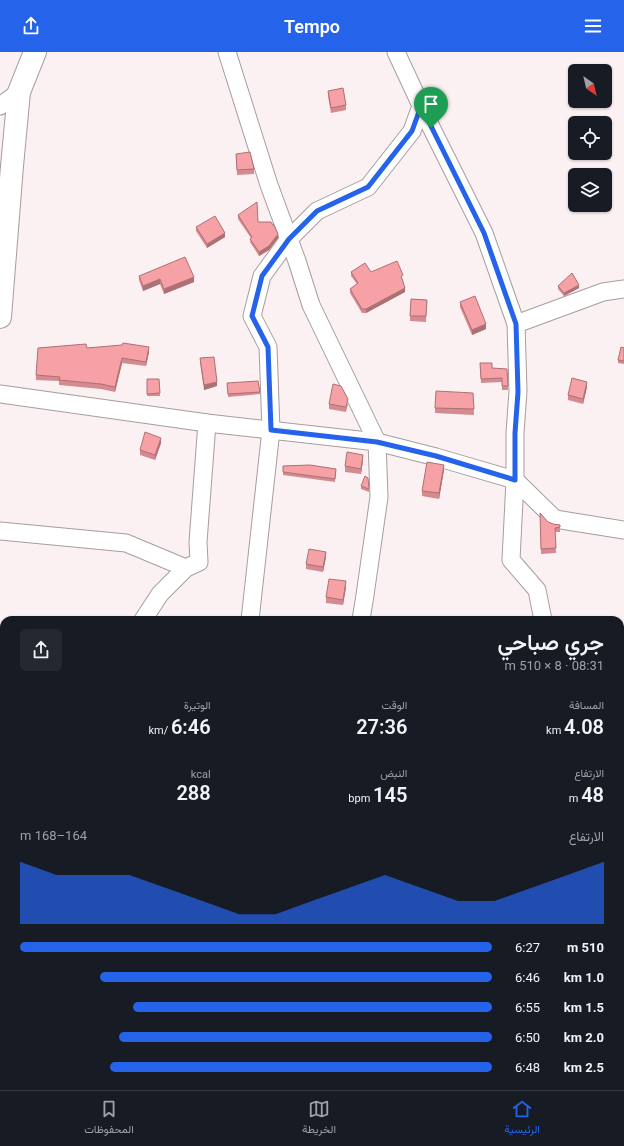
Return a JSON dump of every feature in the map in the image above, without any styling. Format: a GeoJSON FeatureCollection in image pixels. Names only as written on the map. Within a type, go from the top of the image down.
{"type":"FeatureCollection","features":[{"type":"Feature","properties":{"kind":"street"},"geometry":{"type":"LineString","coordinates":[[0,317],[19,92],[35,52]]}},
{"type":"Feature","properties":{"kind":"street"},"geometry":{"type":"LineString","coordinates":[[227,52],[269,185],[297,261],[311,305],[377,442],[379,497],[362,616]]}},
{"type":"Feature","properties":{"kind":"street"},"geometry":{"type":"LineString","coordinates":[[396,52],[484,233],[516,324],[518,392],[515,433],[515,480],[511,560],[537,590],[541,616]]}},
{"type":"Feature","properties":{"kind":"street"},"geometry":{"type":"LineString","coordinates":[[0,106],[19,92]]}},
{"type":"Feature","properties":{"kind":"street"},"geometry":{"type":"LineString","coordinates":[[250,616],[271,430],[268,347],[252,316],[262,276],[289,239],[317,211],[368,187],[412,131],[421,106]]}},
{"type":"Feature","properties":{"kind":"street"},"geometry":{"type":"LineString","coordinates":[[516,324],[603,292],[624,289]]}},
{"type":"Feature","properties":{"kind":"street"},"geometry":{"type":"LineString","coordinates":[[0,394],[207,423],[377,442],[436,456],[515,480],[555,519],[624,530]]}},
{"type":"Feature","properties":{"kind":"street"},"geometry":{"type":"LineString","coordinates":[[146,616],[160,594],[186,568],[199,562],[198,542],[207,423]]}},
{"type":"Feature","properties":{"kind":"street"},"geometry":{"type":"LineString","coordinates":[[0,531],[126,543],[186,568]]}},
{"type":"Feature","properties":{"kind":"building"},"geometry":{"type":"Polygon","coordinates":[[[343,88],[346,105],[331,108],[328,91],[343,88]]]}},
{"type":"Feature","properties":{"kind":"building"},"geometry":{"type":"Polygon","coordinates":[[[250,152],[254,169],[237,170],[236,154],[250,152]]]}},
{"type":"Feature","properties":{"kind":"building"},"geometry":{"type":"Polygon","coordinates":[[[257,202],[258,222],[271,222],[278,234],[269,246],[259,252],[250,239],[252,237],[238,215],[257,202]]]}},
{"type":"Feature","properties":{"kind":"building"},"geometry":{"type":"Polygon","coordinates":[[[215,216],[225,233],[207,244],[196,227],[215,216]]]}},
{"type":"Feature","properties":{"kind":"building"},"geometry":{"type":"Polygon","coordinates":[[[185,257],[194,277],[164,289],[160,279],[143,286],[139,276],[185,257]]]}},
{"type":"Feature","properties":{"kind":"building"},"geometry":{"type":"Polygon","coordinates":[[[397,261],[403,275],[401,276],[405,288],[366,309],[362,309],[350,289],[358,283],[351,272],[365,263],[371,272],[397,261]]]}},
{"type":"Feature","properties":{"kind":"building"},"geometry":{"type":"Polygon","coordinates":[[[572,273],[579,285],[564,293],[558,286],[572,273]]]}},
{"type":"Feature","properties":{"kind":"building"},"geometry":{"type":"Polygon","coordinates":[[[475,296],[486,324],[472,330],[460,302],[475,296]]]}},
{"type":"Feature","properties":{"kind":"building"},"geometry":{"type":"Polygon","coordinates":[[[411,299],[427,300],[426,316],[410,316],[411,299]]]}},
{"type":"Feature","properties":{"kind":"building"},"geometry":{"type":"Polygon","coordinates":[[[123,343],[149,347],[146,362],[122,358],[115,387],[101,384],[59,380],[60,377],[36,375],[38,348],[86,344],[87,348],[122,345],[123,343]]]}},
{"type":"Feature","properties":{"kind":"building"},"geometry":{"type":"Polygon","coordinates":[[[621,347],[624,348],[624,361],[618,360],[621,347]]]}},
{"type":"Feature","properties":{"kind":"building"},"geometry":{"type":"Polygon","coordinates":[[[214,357],[217,382],[204,385],[200,358],[214,357]]]}},
{"type":"Feature","properties":{"kind":"building"},"geometry":{"type":"Polygon","coordinates":[[[480,363],[492,363],[492,368],[507,369],[508,386],[502,386],[502,378],[481,379],[480,363]]]}},
{"type":"Feature","properties":{"kind":"building"},"geometry":{"type":"Polygon","coordinates":[[[572,378],[587,382],[583,399],[568,395],[572,378]]]}},
{"type":"Feature","properties":{"kind":"building"},"geometry":{"type":"Polygon","coordinates":[[[147,379],[159,379],[160,393],[147,394],[147,379]]]}},
{"type":"Feature","properties":{"kind":"building"},"geometry":{"type":"Polygon","coordinates":[[[258,381],[260,392],[228,394],[227,383],[258,381]]]}},
{"type":"Feature","properties":{"kind":"building"},"geometry":{"type":"Polygon","coordinates":[[[333,384],[341,386],[348,399],[346,407],[329,404],[333,384]]]}},
{"type":"Feature","properties":{"kind":"building"},"geometry":{"type":"Polygon","coordinates":[[[436,391],[473,393],[474,409],[435,408],[436,391]]]}},
{"type":"Feature","properties":{"kind":"building"},"geometry":{"type":"Polygon","coordinates":[[[145,432],[161,438],[155,455],[140,450],[145,432]]]}},
{"type":"Feature","properties":{"kind":"building"},"geometry":{"type":"Polygon","coordinates":[[[347,452],[363,455],[361,469],[345,466],[347,452]]]}},
{"type":"Feature","properties":{"kind":"building"},"geometry":{"type":"Polygon","coordinates":[[[427,462],[444,465],[439,493],[422,491],[427,462]]]}},
{"type":"Feature","properties":{"kind":"building"},"geometry":{"type":"Polygon","coordinates":[[[310,465],[336,469],[335,479],[283,472],[283,466],[310,465]]]}},
{"type":"Feature","properties":{"kind":"building"},"geometry":{"type":"Polygon","coordinates":[[[365,476],[368,478],[369,489],[361,486],[365,476]]]}},
{"type":"Feature","properties":{"kind":"building"},"geometry":{"type":"Polygon","coordinates":[[[540,513],[548,522],[560,525],[560,527],[555,528],[556,548],[541,549],[540,513]]]}},
{"type":"Feature","properties":{"kind":"building"},"geometry":{"type":"Polygon","coordinates":[[[309,549],[326,552],[323,567],[306,564],[309,549]]]}},
{"type":"Feature","properties":{"kind":"building"},"geometry":{"type":"Polygon","coordinates":[[[329,579],[346,581],[343,600],[326,597],[329,579]]]}},
{"type":"Feature","properties":{"kind":"route"},"geometry":{"type":"LineString","coordinates":[[421,106],[431,128],[484,233],[516,324],[518,392],[515,433],[515,480],[436,456],[377,442],[271,430],[268,347],[252,316],[262,276],[289,239],[317,211],[368,187],[412,131],[421,106]]}}]}
